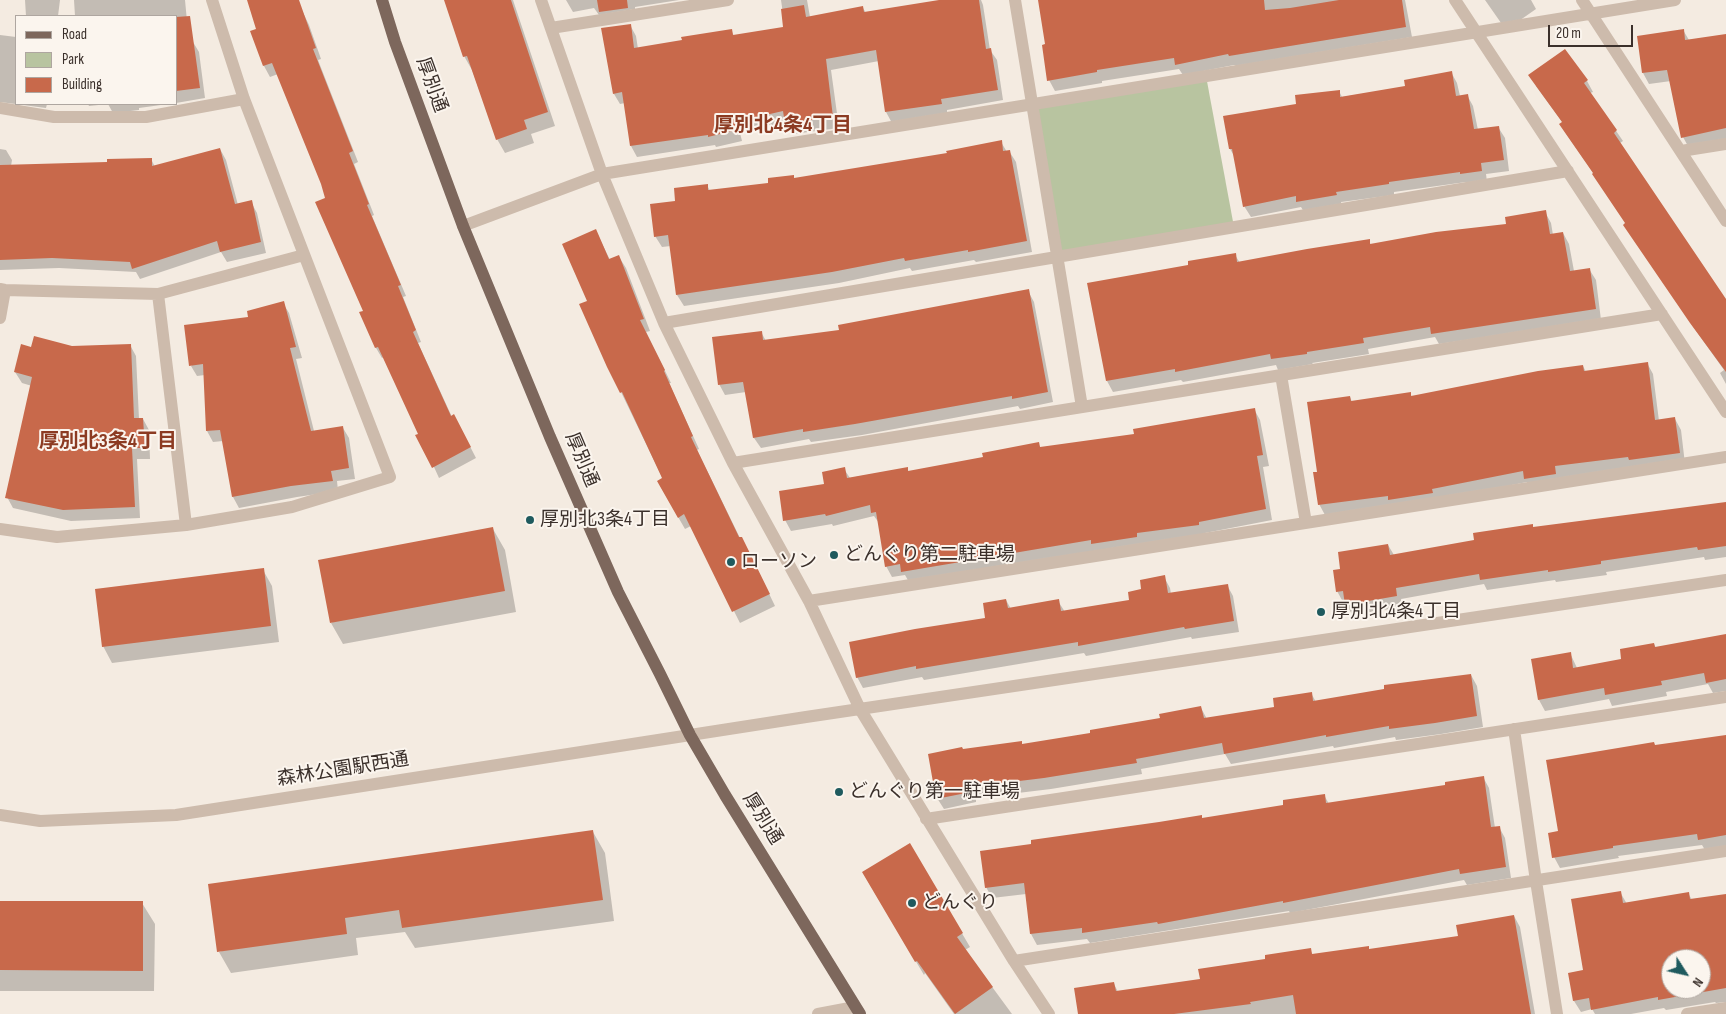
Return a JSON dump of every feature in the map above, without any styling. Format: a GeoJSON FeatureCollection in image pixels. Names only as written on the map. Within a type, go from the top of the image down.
{"type":"FeatureCollection","features":[{"type":"Feature","properties":{"kind":"main road","name":"厚別通"},"geometry":{"type":"LineString","coordinates":[[382,0],[394,42],[463,226],[554,446],[618,592],[690,735],[858,1011]]}},
{"type":"Feature","properties":{"kind":"street"},"geometry":{"type":"LineString","coordinates":[[0,528],[57,537],[186,526],[292,507],[390,477],[244,99],[212,0]]}},
{"type":"Feature","properties":{"kind":"street"},"geometry":{"type":"LineString","coordinates":[[542,0],[602,174],[664,323],[733,463],[809,601],[860,709],[926,819],[1049,1014]]}},
{"type":"Feature","properties":{"kind":"street"},"geometry":{"type":"LineString","coordinates":[[551,28],[728,0]]}},
{"type":"Feature","properties":{"kind":"street"},"geometry":{"type":"LineString","coordinates":[[1015,0],[1082,407]]}},
{"type":"Feature","properties":{"kind":"street"},"geometry":{"type":"LineString","coordinates":[[1455,0],[1726,412]]}},
{"type":"Feature","properties":{"kind":"street"},"geometry":{"type":"LineString","coordinates":[[1582,0],[1726,221]]}},
{"type":"Feature","properties":{"kind":"street"},"geometry":{"type":"LineString","coordinates":[[463,226],[602,174],[1675,0]]}},
{"type":"Feature","properties":{"kind":"street"},"geometry":{"type":"LineString","coordinates":[[0,108],[54,117],[146,117],[244,99]]}},
{"type":"Feature","properties":{"kind":"street"},"geometry":{"type":"LineString","coordinates":[[1681,151],[1726,144]]}},
{"type":"Feature","properties":{"kind":"street"},"geometry":{"type":"LineString","coordinates":[[664,323],[1568,171]]}},
{"type":"Feature","properties":{"kind":"street"},"geometry":{"type":"LineString","coordinates":[[0,318],[3,289],[158,294],[304,255]]}},
{"type":"Feature","properties":{"kind":"street"},"geometry":{"type":"LineString","coordinates":[[158,294],[186,526]]}},
{"type":"Feature","properties":{"kind":"street"},"geometry":{"type":"LineString","coordinates":[[733,463],[1662,314]]}},
{"type":"Feature","properties":{"kind":"street"},"geometry":{"type":"LineString","coordinates":[[1281,375],[1306,523]]}},
{"type":"Feature","properties":{"kind":"street"},"geometry":{"type":"LineString","coordinates":[[809,601],[1726,457]]}},
{"type":"Feature","properties":{"kind":"street","name":"森林公園駅西通"},"geometry":{"type":"LineString","coordinates":[[0,815],[40,821],[176,815],[860,709],[1726,580]]}},
{"type":"Feature","properties":{"kind":"street"},"geometry":{"type":"LineString","coordinates":[[926,819],[1726,697]]}},
{"type":"Feature","properties":{"kind":"street"},"geometry":{"type":"LineString","coordinates":[[1514,729],[1557,1014]]}},
{"type":"Feature","properties":{"kind":"street"},"geometry":{"type":"LineString","coordinates":[[1014,961],[1726,851]]}},
{"type":"Feature","properties":{"kind":"street"},"geometry":{"type":"LineString","coordinates":[[1687,1014],[1726,1008]]}},
{"type":"Feature","properties":{"kind":"street"},"geometry":{"type":"LineString","coordinates":[[818,1014],[858,1011]]}},
{"type":"Feature","properties":{"kind":"green space"},"geometry":{"type":"Polygon","coordinates":[[[1206,76],[1234,227],[1057,257],[1032,104],[1206,76]]]}},
{"type":"Feature","properties":{"kind":"building"},"geometry":{"type":"Polygon","coordinates":[[[247,0],[299,0],[316,48],[313,49],[353,151],[349,153],[369,204],[367,205],[401,285],[398,286],[416,330],[413,332],[451,416],[454,414],[471,447],[432,468],[415,435],[418,434],[378,347],[375,348],[359,312],[363,311],[315,202],[325,198],[321,184],[272,63],[263,66],[250,31],[256,29],[247,0]]]}},
{"type":"Feature","properties":{"kind":"building"},"geometry":{"type":"Polygon","coordinates":[[[444,0],[511,0],[548,112],[524,120],[527,129],[496,140],[467,56],[463,57],[444,0]]]}},
{"type":"Feature","properties":{"kind":"building"},"geometry":{"type":"Polygon","coordinates":[[[597,0],[627,0],[628,8],[599,12],[597,0]]]}},
{"type":"Feature","properties":{"kind":"building"},"geometry":{"type":"Polygon","coordinates":[[[939,0],[979,0],[986,49],[991,48],[998,90],[941,99],[942,104],[885,112],[876,50],[826,59],[833,117],[785,124],[783,111],[735,122],[736,130],[708,137],[708,135],[630,146],[622,92],[613,94],[601,28],[631,24],[634,48],[682,40],[681,37],[732,29],[733,35],[783,27],[781,9],[804,5],[806,17],[863,6],[864,12],[939,0]]]}},
{"type":"Feature","properties":{"kind":"building"},"geometry":{"type":"Polygon","coordinates":[[[1038,0],[1264,0],[1265,10],[1339,0],[1402,0],[1406,27],[1229,56],[1228,54],[1175,65],[1174,58],[1097,70],[1097,72],[1047,81],[1042,45],[1045,44],[1038,0]]]}},
{"type":"Feature","properties":{"kind":"building"},"geometry":{"type":"Polygon","coordinates":[[[190,16],[200,88],[178,91],[178,17],[190,16]]]}},
{"type":"Feature","properties":{"kind":"building"},"geometry":{"type":"Polygon","coordinates":[[[1684,29],[1685,40],[1726,34],[1726,128],[1681,138],[1667,70],[1642,73],[1637,36],[1684,29]]]}},
{"type":"Feature","properties":{"kind":"building"},"geometry":{"type":"Polygon","coordinates":[[[1565,49],[1588,80],[1584,83],[1617,130],[1614,133],[1726,299],[1726,372],[1623,225],[1625,223],[1559,124],[1562,122],[1528,75],[1565,49]]]}},
{"type":"Feature","properties":{"kind":"building"},"geometry":{"type":"Polygon","coordinates":[[[1452,71],[1456,96],[1468,94],[1474,129],[1499,126],[1504,160],[1481,163],[1482,171],[1460,174],[1460,172],[1389,182],[1389,184],[1336,192],[1337,195],[1296,202],[1296,196],[1243,207],[1232,149],[1229,149],[1223,116],[1296,104],[1295,95],[1340,90],[1340,97],[1405,86],[1404,80],[1452,71]]]}},
{"type":"Feature","properties":{"kind":"building"},"geometry":{"type":"Polygon","coordinates":[[[1002,140],[1003,151],[1010,150],[1027,241],[905,261],[904,258],[832,272],[676,295],[668,235],[654,237],[650,204],[675,201],[674,188],[708,184],[708,190],[768,183],[768,178],[794,175],[794,178],[947,153],[946,151],[1002,140]]]}},
{"type":"Feature","properties":{"kind":"building"},"geometry":{"type":"Polygon","coordinates":[[[220,148],[235,204],[252,200],[261,242],[220,252],[217,241],[132,269],[130,262],[52,258],[0,260],[0,165],[107,162],[107,159],[152,158],[152,166],[220,148]]]}},
{"type":"Feature","properties":{"kind":"building"},"geometry":{"type":"Polygon","coordinates":[[[1546,210],[1550,234],[1563,232],[1570,271],[1590,268],[1596,309],[1431,334],[1430,327],[1363,338],[1364,343],[1307,352],[1307,354],[1271,359],[1270,354],[1175,372],[1175,369],[1106,381],[1087,283],[1188,265],[1188,261],[1236,253],[1237,262],[1370,239],[1370,244],[1436,232],[1506,224],[1505,217],[1546,210]]]}},
{"type":"Feature","properties":{"kind":"building"},"geometry":{"type":"Polygon","coordinates":[[[596,229],[609,259],[619,255],[644,319],[640,320],[665,370],[693,436],[691,437],[739,537],[742,537],[770,594],[732,612],[684,514],[678,518],[657,481],[662,478],[622,392],[620,393],[607,367],[579,304],[587,301],[562,244],[596,229]]]}},
{"type":"Feature","properties":{"kind":"building"},"geometry":{"type":"Polygon","coordinates":[[[1029,289],[1048,392],[1012,399],[1012,396],[855,424],[803,432],[803,429],[753,438],[743,382],[718,385],[712,337],[762,331],[763,340],[839,330],[838,325],[1029,289]]]}},
{"type":"Feature","properties":{"kind":"building"},"geometry":{"type":"Polygon","coordinates":[[[284,301],[296,347],[290,348],[311,431],[343,426],[349,468],[331,471],[333,481],[291,486],[232,497],[220,430],[206,431],[203,364],[189,366],[184,325],[248,317],[247,311],[284,301]]]}},
{"type":"Feature","properties":{"kind":"building"},"geometry":{"type":"Polygon","coordinates":[[[34,336],[72,346],[131,344],[134,418],[143,418],[145,448],[132,448],[135,507],[63,510],[5,498],[32,377],[14,372],[21,344],[31,347],[34,336]]]}},
{"type":"Feature","properties":{"kind":"building"},"geometry":{"type":"Polygon","coordinates":[[[1648,362],[1655,420],[1675,417],[1680,453],[1629,460],[1628,457],[1555,466],[1556,474],[1524,479],[1523,471],[1432,489],[1433,493],[1388,500],[1388,496],[1318,505],[1313,472],[1317,472],[1307,402],[1350,396],[1351,401],[1411,392],[1411,396],[1538,371],[1583,365],[1584,371],[1648,362]]]}},
{"type":"Feature","properties":{"kind":"building"},"geometry":{"type":"Polygon","coordinates":[[[1255,408],[1263,455],[1257,456],[1266,509],[1199,522],[1199,525],[1137,533],[1137,537],[1091,544],[1091,540],[901,572],[900,564],[885,567],[876,512],[871,513],[870,505],[826,516],[825,514],[783,521],[779,491],[824,484],[822,472],[845,467],[847,478],[908,467],[908,471],[983,457],[982,453],[1039,442],[1040,447],[1134,434],[1133,429],[1255,408]]]}},
{"type":"Feature","properties":{"kind":"building"},"geometry":{"type":"Polygon","coordinates":[[[1726,502],[1726,546],[1698,550],[1697,547],[1601,561],[1601,564],[1480,580],[1479,574],[1396,588],[1397,596],[1345,605],[1343,591],[1336,592],[1333,570],[1340,569],[1338,552],[1388,544],[1390,555],[1474,540],[1473,533],[1533,524],[1533,527],[1726,502]]]}},
{"type":"Feature","properties":{"kind":"building"},"geometry":{"type":"Polygon","coordinates":[[[493,527],[505,591],[330,623],[318,560],[493,527]]]}},
{"type":"Feature","properties":{"kind":"building"},"geometry":{"type":"Polygon","coordinates":[[[264,568],[271,626],[102,647],[95,589],[264,568]]]}},
{"type":"Feature","properties":{"kind":"building"},"geometry":{"type":"Polygon","coordinates":[[[1165,575],[1168,593],[1228,584],[1234,621],[1185,629],[1184,627],[1078,646],[1078,642],[916,669],[916,666],[856,678],[849,642],[985,618],[983,603],[1006,599],[1008,608],[1059,599],[1061,611],[1129,600],[1128,592],[1141,589],[1140,580],[1165,575]]]}},
{"type":"Feature","properties":{"kind":"building"},"geometry":{"type":"Polygon","coordinates":[[[1726,634],[1726,679],[1706,683],[1704,673],[1661,681],[1662,685],[1605,695],[1604,688],[1538,700],[1531,659],[1571,652],[1573,668],[1621,659],[1620,649],[1654,643],[1655,647],[1726,634]]]}},
{"type":"Feature","properties":{"kind":"building"},"geometry":{"type":"Polygon","coordinates":[[[1471,674],[1477,716],[1389,729],[1389,726],[1326,737],[1326,735],[1224,754],[1222,743],[1136,759],[1137,763],[1044,778],[970,787],[971,792],[936,799],[928,754],[962,747],[963,749],[1022,741],[1022,744],[1090,733],[1090,730],[1160,718],[1159,714],[1201,706],[1204,718],[1274,707],[1273,698],[1312,692],[1313,701],[1384,689],[1384,685],[1471,674]]]}},
{"type":"Feature","properties":{"kind":"building"},"geometry":{"type":"Polygon","coordinates":[[[1726,735],[1726,835],[1698,840],[1697,834],[1613,846],[1613,848],[1552,858],[1548,833],[1558,831],[1546,760],[1654,742],[1655,745],[1726,735]]]}},
{"type":"Feature","properties":{"kind":"building"},"geometry":{"type":"Polygon","coordinates":[[[1484,776],[1491,827],[1500,826],[1506,867],[1460,874],[1459,869],[1283,903],[1283,901],[1158,924],[1157,922],[1082,933],[1082,928],[1030,934],[1024,883],[985,888],[980,851],[1031,844],[1031,840],[1202,815],[1202,818],[1283,805],[1283,800],[1325,794],[1326,803],[1445,785],[1445,782],[1484,776]]]}},
{"type":"Feature","properties":{"kind":"building"},"geometry":{"type":"Polygon","coordinates":[[[593,830],[603,900],[402,928],[399,910],[345,918],[347,934],[217,952],[208,884],[593,830]]]}},
{"type":"Feature","properties":{"kind":"building","name":"どんぐり"},"geometry":{"type":"Polygon","coordinates":[[[910,843],[963,933],[957,937],[993,987],[955,1014],[917,961],[915,962],[862,872],[910,843]]]}},
{"type":"Feature","properties":{"kind":"building"},"geometry":{"type":"Polygon","coordinates":[[[1621,891],[1623,903],[1689,892],[1690,899],[1726,894],[1726,988],[1711,991],[1711,949],[1661,949],[1661,999],[1664,999],[1658,1000],[1658,997],[1591,1010],[1589,998],[1573,1001],[1568,973],[1583,970],[1571,899],[1621,891]]]}},
{"type":"Feature","properties":{"kind":"building"},"geometry":{"type":"Polygon","coordinates":[[[0,901],[143,901],[143,971],[0,970],[0,901]]]}},
{"type":"Feature","properties":{"kind":"building"},"geometry":{"type":"Polygon","coordinates":[[[1514,915],[1531,1014],[1296,1014],[1293,995],[1250,1002],[1251,1004],[1174,1014],[1078,1014],[1074,988],[1114,982],[1116,991],[1200,979],[1198,969],[1265,959],[1265,955],[1311,948],[1312,954],[1369,946],[1369,949],[1458,936],[1456,925],[1514,915]]]}},
{"type":"Feature","properties":{"kind":"place","name":"厚別北3条4丁目"},"geometry":{"type":"Point","coordinates":[530,520]}},
{"type":"Feature","properties":{"kind":"place","name":"どんぐり第二駐車場"},"geometry":{"type":"Point","coordinates":[834,555]}},
{"type":"Feature","properties":{"kind":"place","name":"ローソン"},"geometry":{"type":"Point","coordinates":[731,562]}},
{"type":"Feature","properties":{"kind":"place","name":"厚別北4条4丁目"},"geometry":{"type":"Point","coordinates":[1321,612]}},
{"type":"Feature","properties":{"kind":"place","name":"どんぐり第一駐車場"},"geometry":{"type":"Point","coordinates":[839,792]}},
{"type":"Feature","properties":{"kind":"place","name":"どんぐり"},"geometry":{"type":"Point","coordinates":[912,903]}},
{"type":"Feature","properties":{"kind":"district","name":"厚別北4条4丁目"},"geometry":{"type":"Point","coordinates":[783,126]}},
{"type":"Feature","properties":{"kind":"district","name":"厚別北3条4丁目"},"geometry":{"type":"Point","coordinates":[108,442]}}]}
